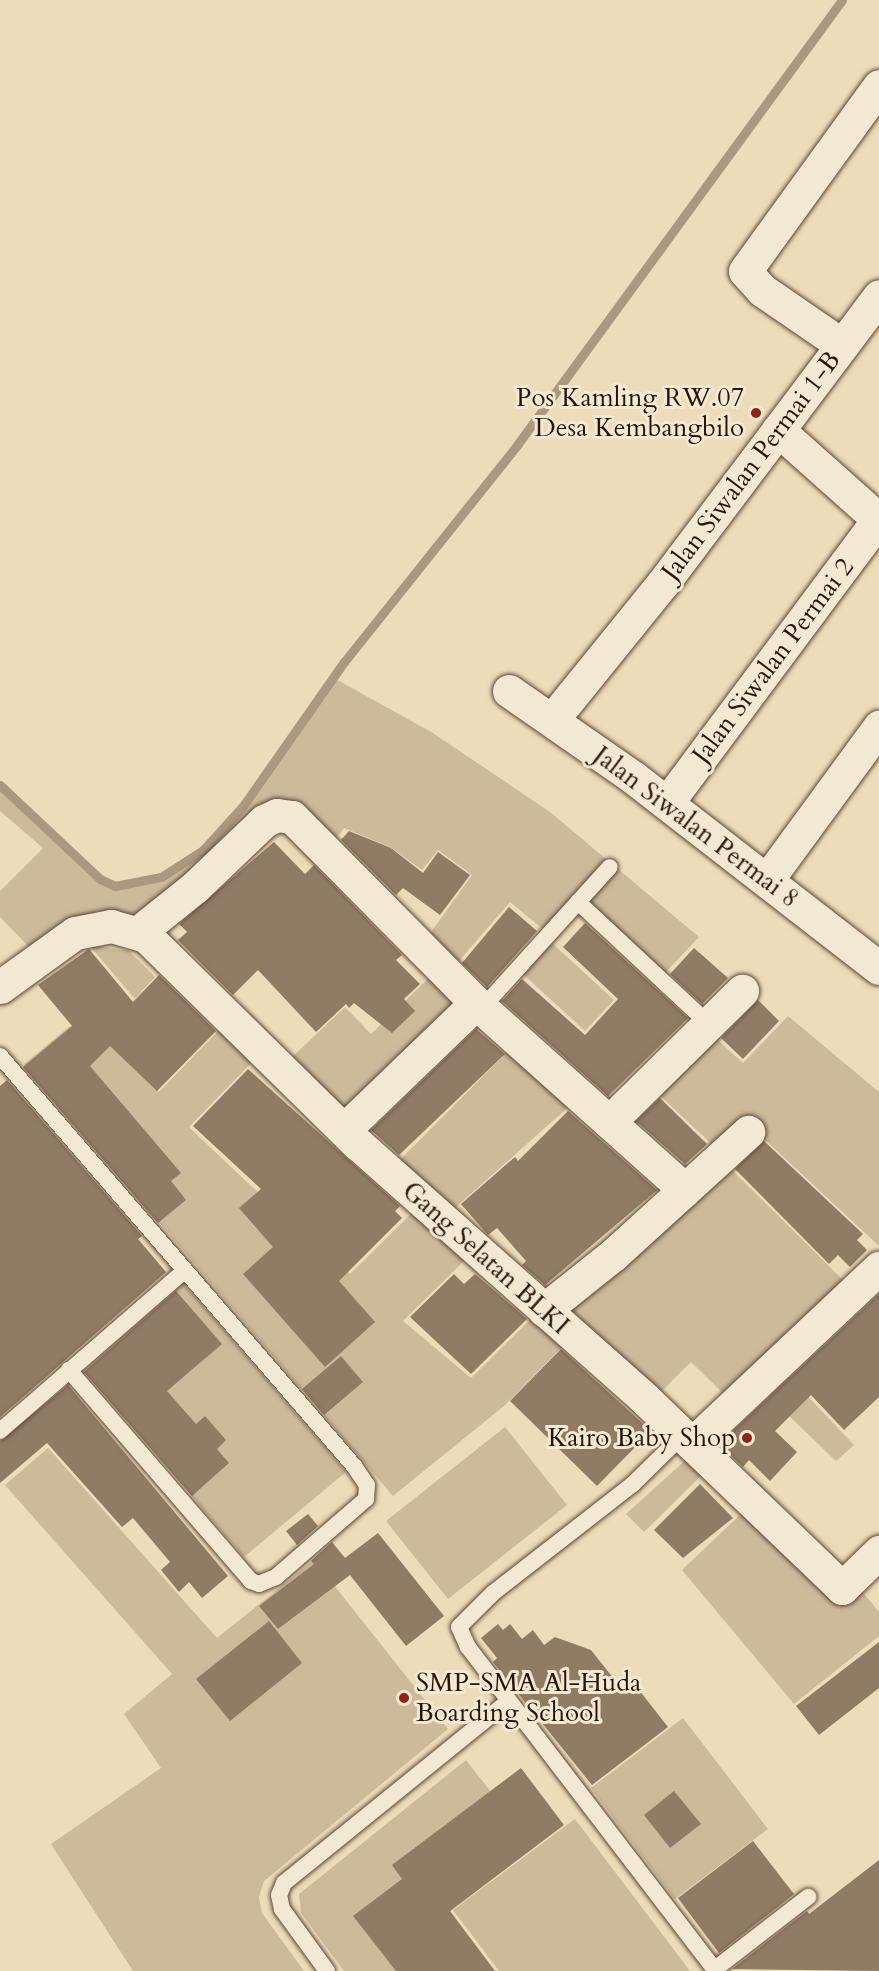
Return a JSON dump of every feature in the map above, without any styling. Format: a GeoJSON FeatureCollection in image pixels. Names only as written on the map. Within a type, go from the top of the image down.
{"type":"FeatureCollection","features":[{"type":"Feature","properties":{"kind":"street"},"geometry":{"type":"LineString","coordinates":[[842,345],[762,290],[745,271],[879,86]]}},
{"type":"Feature","properties":{"kind":"street","name":"Jalan Siwalan Permai 1-B"},"geometry":{"type":"LineString","coordinates":[[552,720],[778,430],[879,296]]}},
{"type":"Feature","properties":{"kind":"street"},"geometry":{"type":"LineString","coordinates":[[778,430],[879,519]]}},
{"type":"Feature","properties":{"kind":"street","name":"Jalan Siwalan Permai 2"},"geometry":{"type":"LineString","coordinates":[[667,803],[879,519]]}},
{"type":"Feature","properties":{"kind":"street","name":"Jalan Siwalan Permai 8"},"geometry":{"type":"LineString","coordinates":[[509,691],[667,803],[877,963]]}},
{"type":"Feature","properties":{"kind":"street"},"geometry":{"type":"LineString","coordinates":[[767,880],[879,727]]}},
{"type":"Feature","properties":{"kind":"street"},"geometry":{"type":"LineString","coordinates":[[0,987],[75,933],[111,926],[135,931],[194,888],[264,821],[285,814],[301,823],[479,1005],[685,1190]]}},
{"type":"Feature","properties":{"kind":"street","name":"Gang Selatan BLKI"},"geometry":{"type":"LineString","coordinates":[[135,931],[166,951],[344,1130],[688,1439],[842,1588],[879,1552]]}},
{"type":"Feature","properties":{"kind":"street"},"geometry":{"type":"LineString","coordinates":[[609,1122],[742,991]]}},
{"type":"Feature","properties":{"kind":"street"},"geometry":{"type":"LineString","coordinates":[[344,1130],[479,1005]]}},
{"type":"Feature","properties":{"kind":"street"},"geometry":{"type":"LineString","coordinates":[[544,1310],[685,1190],[748,1132]]}},
{"type":"Feature","properties":{"kind":"street"},"geometry":{"type":"LineString","coordinates":[[688,1439],[879,1268]]}},
{"type":"Feature","properties":{"kind":"lane"},"geometry":{"type":"LineString","coordinates":[[479,1005],[610,867]]}},
{"type":"Feature","properties":{"kind":"lane"},"geometry":{"type":"LineString","coordinates":[[578,902],[709,1024]]}},
{"type":"Feature","properties":{"kind":"lane"},"geometry":{"type":"LineString","coordinates":[[0,1056],[362,1476],[368,1492],[356,1512],[276,1577],[259,1584],[251,1581],[69,1370]]}},
{"type":"Feature","properties":{"kind":"lane"},"geometry":{"type":"LineString","coordinates":[[0,1431],[184,1271]]}},
{"type":"Feature","properties":{"kind":"lane"},"geometry":{"type":"LineString","coordinates":[[688,1439],[461,1622],[460,1637],[715,1970],[808,1897]]}},
{"type":"Feature","properties":{"kind":"lane"},"geometry":{"type":"LineString","coordinates":[[327,1971],[282,1909],[279,1896],[284,1883],[509,1701]]}},
{"type":"Feature","properties":{"kind":"shaded area"},"geometry":{"type":"Polygon","coordinates":[[[332,677],[433,733],[550,812],[699,937],[664,974],[576,892],[543,929],[510,902],[453,968],[426,939],[472,875],[438,850],[422,870],[390,847],[344,828],[332,843],[303,814],[140,918],[31,949],[0,917],[0,891],[43,848],[0,811],[0,785],[107,883],[122,887],[149,881],[190,859],[225,829],[332,677]]]}},
{"type":"Feature","properties":{"kind":"shaded area"},"geometry":{"type":"Polygon","coordinates":[[[552,943],[614,1000],[585,1031],[523,974],[552,943]]]}},
{"type":"Feature","properties":{"kind":"shaded area"},"geometry":{"type":"Polygon","coordinates":[[[89,945],[129,951],[155,977],[135,999],[89,945]]]}},
{"type":"Feature","properties":{"kind":"shaded area"},"geometry":{"type":"Polygon","coordinates":[[[434,973],[464,1003],[344,1119],[288,1061],[345,1007],[371,1034],[434,973]]]}},
{"type":"Feature","properties":{"kind":"shaded area"},"geometry":{"type":"Polygon","coordinates":[[[788,1016],[879,1092],[879,1246],[746,1122],[717,1149],[655,1091],[711,1034],[743,1063],[788,1016]]]}},
{"type":"Feature","properties":{"kind":"shaded area"},"geometry":{"type":"Polygon","coordinates":[[[224,1025],[257,1057],[189,1127],[250,1185],[350,1274],[416,1209],[469,1256],[403,1321],[471,1378],[536,1314],[567,1342],[504,1406],[393,1496],[24,1064],[70,1026],[86,1046],[110,1026],[159,1092],[224,1025]]]}},
{"type":"Feature","properties":{"kind":"shaded area"},"geometry":{"type":"Polygon","coordinates":[[[513,1046],[574,1102],[447,1215],[394,1166],[513,1046]]]}},
{"type":"Feature","properties":{"kind":"shaded area"},"geometry":{"type":"Polygon","coordinates":[[[727,1165],[847,1284],[727,1397],[691,1362],[656,1397],[561,1310],[727,1165]]]}},
{"type":"Feature","properties":{"kind":"shaded area"},"geometry":{"type":"Polygon","coordinates":[[[183,1283],[346,1472],[244,1557],[84,1370],[183,1283]]]}},
{"type":"Feature","properties":{"kind":"shaded area"},"geometry":{"type":"Polygon","coordinates":[[[781,1368],[854,1445],[836,1461],[760,1388],[781,1368]]]}},
{"type":"Feature","properties":{"kind":"shaded area"},"geometry":{"type":"Polygon","coordinates":[[[505,1427],[567,1505],[448,1599],[386,1521],[505,1427]]]}},
{"type":"Feature","properties":{"kind":"shaded area"},"geometry":{"type":"Polygon","coordinates":[[[48,1448],[217,1638],[314,1560],[448,1729],[264,1881],[259,1897],[262,1913],[304,1971],[133,1971],[51,1844],[161,1768],[124,1714],[172,1674],[5,1485],[48,1448]]]}},
{"type":"Feature","properties":{"kind":"shaded area"},"geometry":{"type":"Polygon","coordinates":[[[689,1457],[705,1472],[644,1532],[626,1514],[689,1457]]]}},
{"type":"Feature","properties":{"kind":"shaded area"},"geometry":{"type":"Polygon","coordinates":[[[745,1510],[837,1604],[857,1585],[879,1612],[879,1636],[794,1704],[682,1570],[745,1510]]]}},
{"type":"Feature","properties":{"kind":"shaded area"},"geometry":{"type":"Polygon","coordinates":[[[683,1718],[768,1829],[675,1899],[591,1788],[683,1718]]]}},
{"type":"Feature","properties":{"kind":"shaded area"},"geometry":{"type":"Polygon","coordinates":[[[466,1760],[534,1847],[434,1924],[470,1971],[344,1971],[301,1913],[299,1894],[466,1760]]]}},
{"type":"Feature","properties":{"kind":"shaded area"},"geometry":{"type":"Polygon","coordinates":[[[575,1819],[690,1971],[499,1971],[453,1910],[575,1819]]]}},
{"type":"Feature","properties":{"kind":"building"},"geometry":{"type":"Polygon","coordinates":[[[349,831],[391,848],[423,873],[438,852],[470,875],[440,915],[403,888],[396,895],[341,840],[349,831]]]}},
{"type":"Feature","properties":{"kind":"building"},"geometry":{"type":"Polygon","coordinates":[[[274,842],[305,874],[314,865],[402,955],[396,960],[420,984],[404,999],[415,1011],[392,1033],[354,1003],[349,1008],[346,1004],[316,1032],[258,970],[233,995],[178,940],[187,932],[179,924],[274,842]]]}},
{"type":"Feature","properties":{"kind":"building"},"geometry":{"type":"Polygon","coordinates":[[[509,907],[537,931],[487,987],[462,963],[509,907]]]}},
{"type":"Feature","properties":{"kind":"building"},"geometry":{"type":"Polygon","coordinates":[[[585,923],[688,1018],[608,1096],[502,1001],[522,979],[585,1035],[618,999],[563,947],[585,923]]]}},
{"type":"Feature","properties":{"kind":"building"},"geometry":{"type":"Polygon","coordinates":[[[694,948],[728,978],[702,1004],[670,974],[694,948]]]}},
{"type":"Feature","properties":{"kind":"building"},"geometry":{"type":"Polygon","coordinates":[[[89,949],[133,1002],[159,975],[216,1031],[157,1091],[110,1046],[90,1066],[181,1173],[171,1181],[186,1200],[158,1223],[23,1067],[72,1026],[38,985],[89,949]]]}},
{"type":"Feature","properties":{"kind":"building"},"geometry":{"type":"Polygon","coordinates":[[[758,1000],[779,1021],[743,1059],[721,1038],[758,1000]]]}},
{"type":"Feature","properties":{"kind":"building"},"geometry":{"type":"Polygon","coordinates":[[[476,1029],[505,1054],[399,1155],[371,1130],[476,1029]]]}},
{"type":"Feature","properties":{"kind":"building"},"geometry":{"type":"Polygon","coordinates":[[[248,1069],[400,1206],[395,1211],[402,1218],[339,1281],[375,1322],[325,1367],[243,1274],[273,1247],[239,1208],[261,1189],[193,1126],[248,1069]]]}},
{"type":"Feature","properties":{"kind":"building"},"geometry":{"type":"Polygon","coordinates":[[[7,1080],[142,1236],[138,1239],[166,1272],[0,1417],[0,1086],[7,1080]]]}},
{"type":"Feature","properties":{"kind":"building"},"geometry":{"type":"Polygon","coordinates":[[[660,1098],[707,1144],[685,1164],[636,1121],[660,1098]]]}},
{"type":"Feature","properties":{"kind":"building"},"geometry":{"type":"Polygon","coordinates":[[[568,1111],[657,1190],[545,1285],[522,1265],[526,1261],[497,1228],[488,1235],[461,1204],[515,1157],[518,1161],[568,1111]]]}},
{"type":"Feature","properties":{"kind":"building"},"geometry":{"type":"Polygon","coordinates":[[[764,1141],[863,1234],[857,1240],[867,1250],[850,1267],[838,1255],[829,1264],[735,1169],[764,1141]]]}},
{"type":"Feature","properties":{"kind":"building"},"geometry":{"type":"Polygon","coordinates":[[[454,1274],[464,1284],[475,1274],[527,1319],[471,1374],[410,1317],[454,1274]]]}},
{"type":"Feature","properties":{"kind":"building"},"geometry":{"type":"Polygon","coordinates":[[[176,1291],[222,1344],[167,1391],[196,1424],[205,1416],[226,1440],[217,1449],[229,1463],[192,1496],[84,1372],[176,1291]]]}},
{"type":"Feature","properties":{"kind":"building"},"geometry":{"type":"Polygon","coordinates":[[[879,1294],[879,1397],[844,1430],[811,1395],[775,1431],[797,1452],[770,1481],[749,1460],[743,1467],[719,1444],[879,1294]]]}},
{"type":"Feature","properties":{"kind":"building"},"geometry":{"type":"Polygon","coordinates":[[[561,1349],[651,1431],[597,1486],[510,1401],[561,1349]]]}},
{"type":"Feature","properties":{"kind":"building"},"geometry":{"type":"Polygon","coordinates":[[[341,1356],[363,1382],[324,1415],[302,1389],[341,1356]]]}},
{"type":"Feature","properties":{"kind":"building"},"geometry":{"type":"Polygon","coordinates":[[[68,1385],[228,1576],[202,1598],[189,1582],[179,1592],[161,1570],[170,1562],[133,1518],[122,1527],[47,1443],[0,1483],[0,1441],[68,1385]]]}},
{"type":"Feature","properties":{"kind":"building"},"geometry":{"type":"Polygon","coordinates":[[[700,1484],[733,1518],[683,1558],[654,1530],[700,1484]]]}},
{"type":"Feature","properties":{"kind":"building"},"geometry":{"type":"Polygon","coordinates":[[[308,1514],[318,1526],[297,1545],[286,1531],[308,1514]]]}},
{"type":"Feature","properties":{"kind":"building"},"geometry":{"type":"Polygon","coordinates":[[[378,1533],[444,1616],[406,1646],[350,1575],[278,1629],[259,1606],[314,1564],[311,1561],[332,1542],[345,1558],[378,1533]]]}},
{"type":"Feature","properties":{"kind":"building"},"geometry":{"type":"Polygon","coordinates":[[[269,1621],[302,1663],[230,1721],[196,1679],[269,1621]]]}},
{"type":"Feature","properties":{"kind":"building"},"geometry":{"type":"Polygon","coordinates":[[[498,1624],[503,1630],[510,1624],[522,1639],[533,1630],[544,1645],[555,1637],[591,1650],[622,1689],[632,1681],[668,1727],[592,1785],[493,1662],[497,1658],[481,1638],[498,1624]]]}},
{"type":"Feature","properties":{"kind":"building"},"geometry":{"type":"Polygon","coordinates":[[[879,1642],[879,1688],[819,1735],[796,1706],[879,1642]]]}},
{"type":"Feature","properties":{"kind":"building"},"geometry":{"type":"Polygon","coordinates":[[[521,1768],[564,1825],[450,1911],[495,1971],[396,1971],[353,1916],[402,1879],[392,1865],[521,1768]]]}},
{"type":"Feature","properties":{"kind":"building"},"geometry":{"type":"Polygon","coordinates":[[[674,1791],[701,1824],[670,1848],[644,1815],[674,1791]]]}},
{"type":"Feature","properties":{"kind":"building"},"geometry":{"type":"Polygon","coordinates":[[[753,1841],[794,1894],[719,1953],[678,1898],[753,1841]]]}},
{"type":"Feature","properties":{"kind":"building"},"geometry":{"type":"Polygon","coordinates":[[[879,1860],[879,1971],[732,1969],[807,1911],[809,1914],[879,1860]]]}},
{"type":"Feature","properties":{"kind":"waterway"},"geometry":{"type":"LineString","coordinates":[[0,785],[100,879],[115,886],[161,877],[203,850],[243,806],[344,662],[517,445],[842,0]]}},
{"type":"Feature","properties":{"kind":"place","name":"Pos Kamling RW.07 Desa Kembangbilo"},"geometry":{"type":"Point","coordinates":[756,413]}},
{"type":"Feature","properties":{"kind":"place","name":"Kairo Baby Shop"},"geometry":{"type":"Point","coordinates":[747,1438]}},
{"type":"Feature","properties":{"kind":"place","name":"SMP-SMA Al-Huda Boarding School"},"geometry":{"type":"Point","coordinates":[404,1698]}}]}
